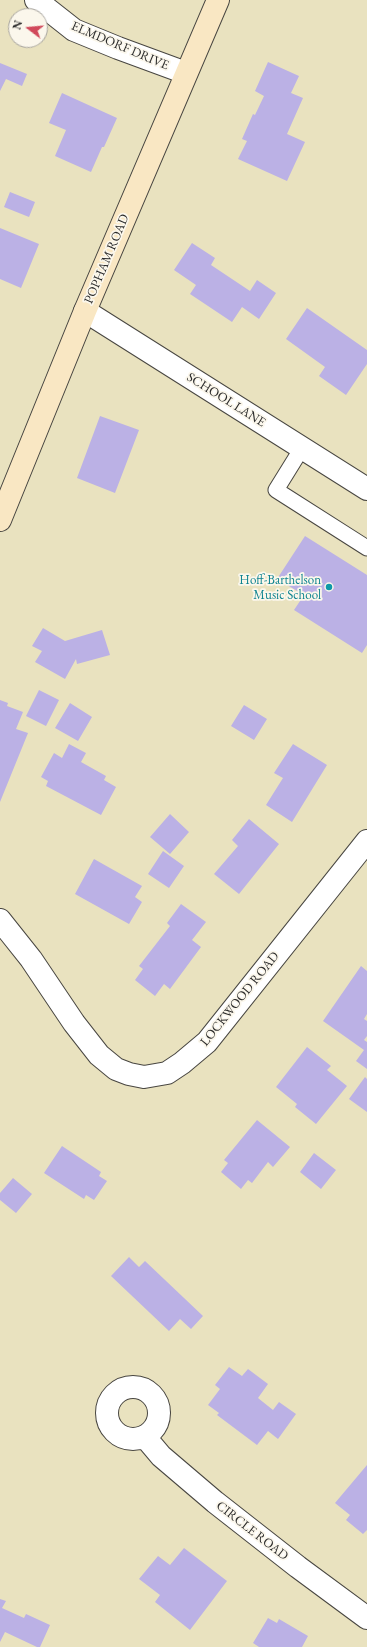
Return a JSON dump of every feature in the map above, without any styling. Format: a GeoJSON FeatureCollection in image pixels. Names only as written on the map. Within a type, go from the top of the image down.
{"type":"FeatureCollection","features":[{"type":"Feature","properties":{"kind":"main road","name":"POPHAM ROAD"},"geometry":{"type":"LineString","coordinates":[[0,520],[85,311],[218,0]]}},
{"type":"Feature","properties":{"kind":"street","name":"ELMDORF DRIVE"},"geometry":{"type":"LineString","coordinates":[[36,0],[74,30],[186,73]]}},
{"type":"Feature","properties":{"kind":"street","name":"SCHOOL LANE"},"geometry":{"type":"LineString","coordinates":[[85,311],[367,489]]}},
{"type":"Feature","properties":{"kind":"street","name":"LOCKWOOD ROAD"},"geometry":{"type":"LineString","coordinates":[[0,920],[31,959],[74,1023],[99,1055],[116,1069],[129,1074],[144,1077],[167,1073],[182,1063],[207,1042],[367,841]]}},
{"type":"Feature","properties":{"kind":"street","name":"CIRCLE ROAD"},"geometry":{"type":"LineString","coordinates":[[145,1437],[161,1456],[215,1502],[298,1567],[367,1618]]}},
{"type":"Feature","properties":{"kind":"lane"},"geometry":{"type":"LineString","coordinates":[[302,448],[276,490],[367,548]]}},
{"type":"Feature","properties":{"kind":"building"},"geometry":{"type":"Polygon","coordinates":[[[268,62],[299,76],[291,93],[303,98],[287,134],[305,142],[287,181],[238,159],[247,141],[242,139],[253,114],[255,115],[264,96],[255,91],[268,62]]]}},
{"type":"Feature","properties":{"kind":"building"},"geometry":{"type":"Polygon","coordinates":[[[0,63],[27,74],[22,86],[6,79],[0,91],[0,63]]]}},
{"type":"Feature","properties":{"kind":"building"},"geometry":{"type":"Polygon","coordinates":[[[62,93],[117,118],[91,172],[55,156],[66,130],[49,123],[62,93]]]}},
{"type":"Feature","properties":{"kind":"building"},"geometry":{"type":"Polygon","coordinates":[[[10,192],[35,202],[29,217],[4,207],[10,192]]]}},
{"type":"Feature","properties":{"kind":"building"},"geometry":{"type":"Polygon","coordinates":[[[0,228],[39,244],[21,288],[0,279],[0,228]]]}},
{"type":"Feature","properties":{"kind":"building"},"geometry":{"type":"Polygon","coordinates":[[[192,243],[215,258],[211,265],[250,291],[257,280],[276,293],[259,319],[242,307],[232,322],[190,294],[196,285],[174,270],[192,243]]]}},
{"type":"Feature","properties":{"kind":"building"},"geometry":{"type":"Polygon","coordinates":[[[307,308],[367,350],[367,364],[346,395],[319,376],[325,367],[286,339],[307,308]]]}},
{"type":"Feature","properties":{"kind":"building"},"geometry":{"type":"Polygon","coordinates":[[[100,416],[139,430],[115,493],[77,478],[100,416]]]}},
{"type":"Feature","properties":{"kind":"building","name":"Hoff-Barthelson Music School"},"geometry":{"type":"Polygon","coordinates":[[[305,536],[367,575],[367,645],[362,653],[294,610],[304,595],[277,579],[305,536]]]}},
{"type":"Feature","properties":{"kind":"building"},"geometry":{"type":"Polygon","coordinates":[[[43,628],[65,641],[102,630],[110,655],[77,664],[76,659],[65,679],[35,662],[42,651],[32,646],[43,628]]]}},
{"type":"Feature","properties":{"kind":"building"},"geometry":{"type":"Polygon","coordinates":[[[39,690],[59,700],[46,726],[26,716],[39,690]]]}},
{"type":"Feature","properties":{"kind":"building"},"geometry":{"type":"Polygon","coordinates":[[[0,700],[8,703],[7,706],[23,712],[16,729],[28,733],[0,802],[0,700]]]}},
{"type":"Feature","properties":{"kind":"building"},"geometry":{"type":"Polygon","coordinates":[[[70,703],[92,717],[78,741],[55,728],[70,703]]]}},
{"type":"Feature","properties":{"kind":"building"},"geometry":{"type":"Polygon","coordinates":[[[244,705],[267,719],[254,740],[231,726],[244,705]]]}},
{"type":"Feature","properties":{"kind":"building"},"geometry":{"type":"Polygon","coordinates":[[[69,744],[86,753],[81,762],[106,776],[104,780],[116,787],[101,815],[46,786],[48,781],[41,777],[54,753],[62,758],[69,744]]]}},
{"type":"Feature","properties":{"kind":"building"},"geometry":{"type":"Polygon","coordinates":[[[293,744],[327,765],[292,822],[266,805],[283,778],[274,773],[293,744]]]}},
{"type":"Feature","properties":{"kind":"building"},"geometry":{"type":"Polygon","coordinates":[[[170,814],[189,832],[170,854],[150,837],[170,814]]]}},
{"type":"Feature","properties":{"kind":"building"},"geometry":{"type":"Polygon","coordinates":[[[249,819],[279,844],[239,894],[214,874],[238,846],[232,840],[249,819]]]}},
{"type":"Feature","properties":{"kind":"building"},"geometry":{"type":"Polygon","coordinates":[[[163,851],[184,866],[169,888],[148,874],[163,851]]]}},
{"type":"Feature","properties":{"kind":"building"},"geometry":{"type":"Polygon","coordinates":[[[94,859],[142,886],[135,897],[142,902],[129,924],[75,894],[94,859]]]}},
{"type":"Feature","properties":{"kind":"building"},"geometry":{"type":"Polygon","coordinates":[[[181,904],[206,922],[192,940],[201,947],[170,989],[164,984],[155,996],[135,980],[143,969],[139,966],[170,926],[167,923],[181,904]]]}},
{"type":"Feature","properties":{"kind":"building"},"geometry":{"type":"Polygon","coordinates":[[[361,966],[367,971],[367,1014],[364,1019],[367,1021],[367,1036],[364,1040],[367,1042],[367,1069],[356,1061],[364,1050],[323,1021],[361,966]]]}},
{"type":"Feature","properties":{"kind":"building"},"geometry":{"type":"Polygon","coordinates":[[[307,1047],[331,1066],[327,1070],[347,1086],[316,1124],[295,1107],[297,1104],[276,1087],[307,1047]]]}},
{"type":"Feature","properties":{"kind":"building"},"geometry":{"type":"Polygon","coordinates":[[[365,1077],[367,1079],[367,1112],[349,1099],[365,1077]]]}},
{"type":"Feature","properties":{"kind":"building"},"geometry":{"type":"Polygon","coordinates":[[[257,1120],[290,1147],[273,1167],[268,1162],[252,1183],[248,1180],[241,1189],[221,1172],[228,1163],[224,1160],[257,1120]]]}},
{"type":"Feature","properties":{"kind":"building"},"geometry":{"type":"Polygon","coordinates":[[[62,1146],[101,1172],[99,1176],[107,1181],[94,1200],[86,1195],[84,1199],[44,1173],[62,1146]]]}},
{"type":"Feature","properties":{"kind":"building"},"geometry":{"type":"Polygon","coordinates":[[[314,1153],[336,1170],[321,1189],[300,1172],[314,1153]]]}},
{"type":"Feature","properties":{"kind":"building"},"geometry":{"type":"Polygon","coordinates":[[[13,1178],[32,1194],[16,1213],[0,1200],[0,1193],[13,1178]]]}},
{"type":"Feature","properties":{"kind":"building"},"geometry":{"type":"Polygon","coordinates":[[[129,1257],[139,1267],[145,1261],[203,1316],[191,1329],[180,1319],[169,1331],[111,1276],[129,1257]]]}},
{"type":"Feature","properties":{"kind":"building"},"geometry":{"type":"Polygon","coordinates":[[[229,1367],[242,1376],[248,1369],[268,1384],[258,1398],[273,1410],[279,1402],[296,1414],[278,1439],[268,1431],[257,1445],[217,1415],[219,1413],[208,1405],[220,1389],[215,1385],[229,1367]]]}},
{"type":"Feature","properties":{"kind":"building"},"geometry":{"type":"Polygon","coordinates":[[[367,1465],[367,1530],[363,1534],[346,1520],[350,1515],[335,1503],[367,1465]]]}},
{"type":"Feature","properties":{"kind":"building"},"geometry":{"type":"Polygon","coordinates":[[[184,1548],[227,1581],[190,1630],[155,1602],[160,1595],[139,1579],[158,1556],[170,1565],[184,1548]]]}},
{"type":"Feature","properties":{"kind":"building"},"geometry":{"type":"Polygon","coordinates":[[[0,1599],[6,1601],[2,1608],[24,1618],[26,1614],[50,1625],[40,1647],[5,1632],[0,1642],[0,1599]]]}},
{"type":"Feature","properties":{"kind":"building"},"geometry":{"type":"Polygon","coordinates":[[[268,1618],[277,1623],[279,1619],[308,1636],[302,1647],[259,1647],[253,1643],[268,1618]]]}},
{"type":"Feature","properties":{"kind":"place","name":"Hoff-Barthelson Music School"},"geometry":{"type":"Point","coordinates":[329,587]}}]}
